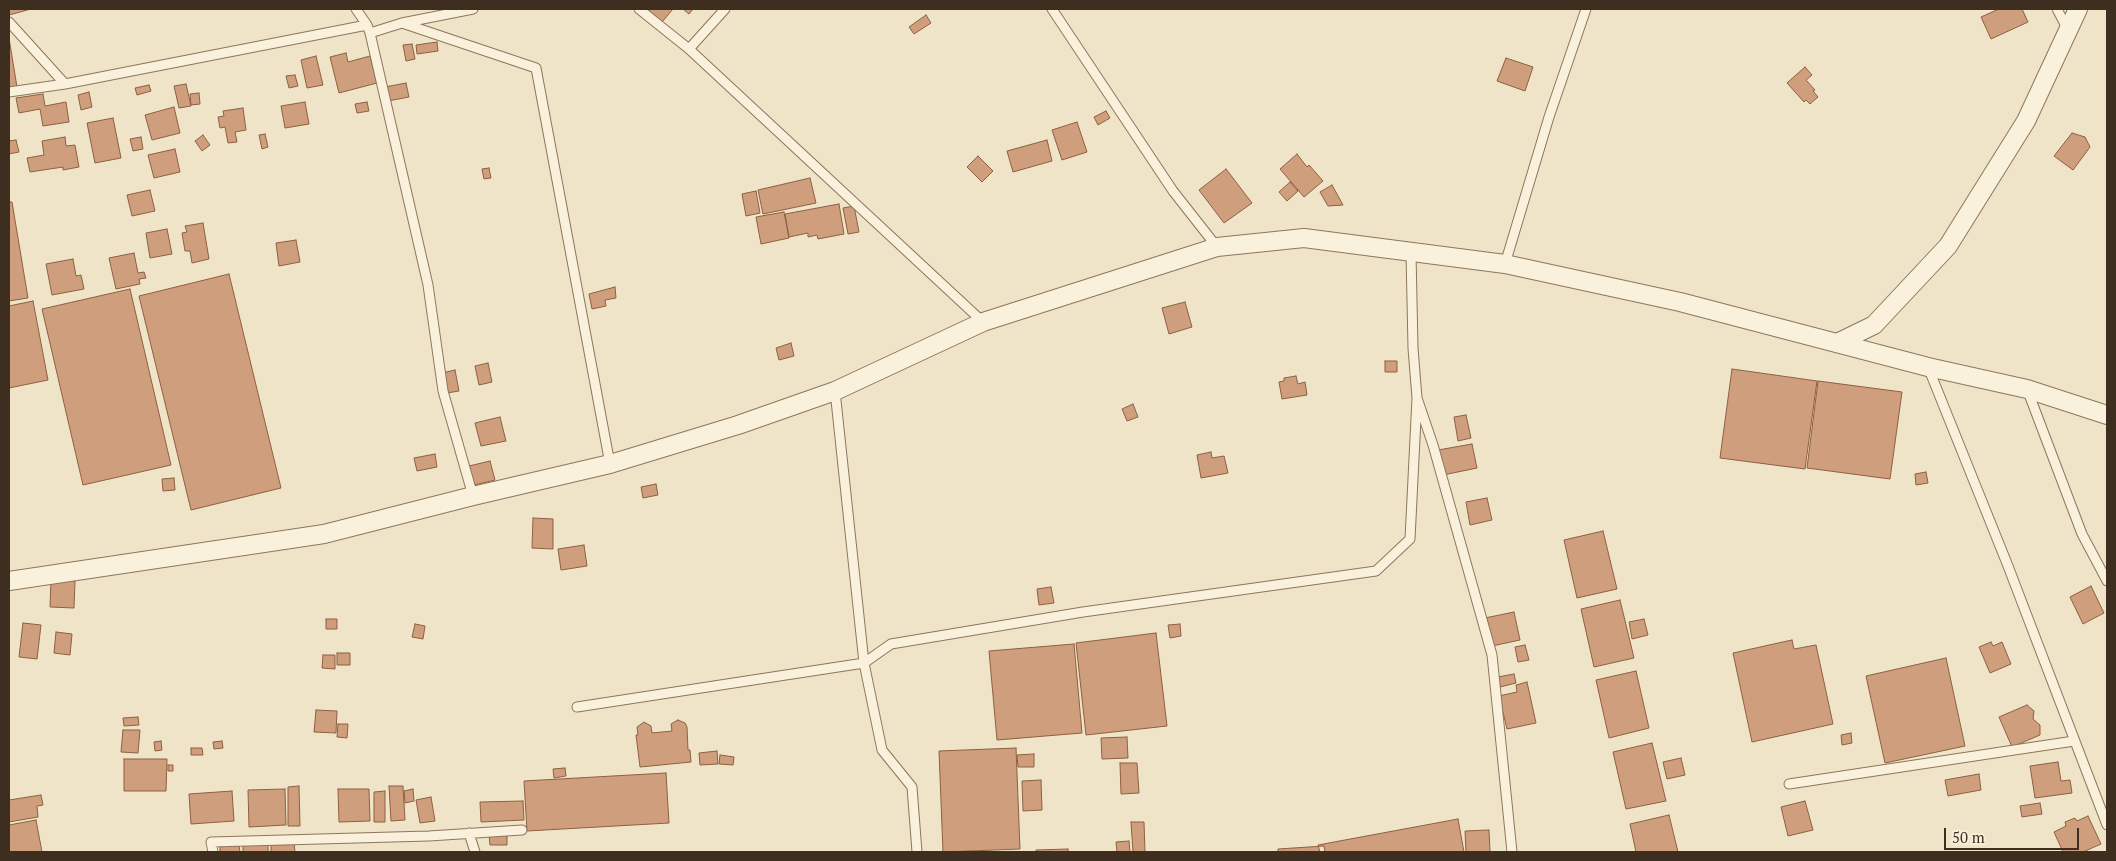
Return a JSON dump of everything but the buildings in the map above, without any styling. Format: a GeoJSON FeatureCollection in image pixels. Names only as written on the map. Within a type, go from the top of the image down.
{"type":"FeatureCollection","features":[{"type":"Feature","properties":{"kind":"street"},"geometry":{"type":"LineString","coordinates":[[1837,343],[1874,325],[1948,246],[2026,121],[2078,9]]}},
{"type":"Feature","properties":{"kind":"street"},"geometry":{"type":"LineString","coordinates":[[9,581],[324,534],[610,464],[738,425],[836,391],[983,322],[1217,247],[1304,238],[1505,264],[1680,302],[1928,367],[2027,389],[2107,415]]}},
{"type":"Feature","properties":{"kind":"lane"},"geometry":{"type":"LineString","coordinates":[[356,9],[368,29],[428,285],[443,391],[473,496]]}},
{"type":"Feature","properties":{"kind":"lane"},"geometry":{"type":"LineString","coordinates":[[9,92],[65,84],[473,9]]}},
{"type":"Feature","properties":{"kind":"lane"},"geometry":{"type":"LineString","coordinates":[[638,9],[689,48],[983,322]]}},
{"type":"Feature","properties":{"kind":"lane"},"geometry":{"type":"LineString","coordinates":[[689,48],[725,9]]}},
{"type":"Feature","properties":{"kind":"lane"},"geometry":{"type":"LineString","coordinates":[[1052,9],[1173,191],[1217,247]]}},
{"type":"Feature","properties":{"kind":"lane"},"geometry":{"type":"LineString","coordinates":[[1505,264],[1548,117],[1586,9]]}},
{"type":"Feature","properties":{"kind":"lane"},"geometry":{"type":"LineString","coordinates":[[2057,9],[2068,30]]}},
{"type":"Feature","properties":{"kind":"lane"},"geometry":{"type":"LineString","coordinates":[[9,22],[65,84]]}},
{"type":"Feature","properties":{"kind":"lane"},"geometry":{"type":"LineString","coordinates":[[402,23],[536,68],[610,464]]}},
{"type":"Feature","properties":{"kind":"lane"},"geometry":{"type":"LineString","coordinates":[[577,707],[864,663],[891,644],[1083,612],[1376,571],[1410,540],[1418,398],[1413,348],[1411,253]]}},
{"type":"Feature","properties":{"kind":"lane"},"geometry":{"type":"LineString","coordinates":[[1928,367],[2008,566],[2107,825]]}},
{"type":"Feature","properties":{"kind":"lane"},"geometry":{"type":"LineString","coordinates":[[2027,389],[2082,534],[2107,581]]}},
{"type":"Feature","properties":{"kind":"lane"},"geometry":{"type":"LineString","coordinates":[[836,391],[864,663],[882,750],[912,787],[918,852]]}},
{"type":"Feature","properties":{"kind":"lane"},"geometry":{"type":"LineString","coordinates":[[1418,398],[1492,655],[1512,852]]}},
{"type":"Feature","properties":{"kind":"lane"},"geometry":{"type":"LineString","coordinates":[[1790,784],[2074,741]]}},
{"type":"Feature","properties":{"kind":"lane"},"geometry":{"type":"LineString","coordinates":[[212,852],[211,842],[522,830]]}},
{"type":"Feature","properties":{"kind":"lane"},"geometry":{"type":"LineString","coordinates":[[469,833],[475,852]]}}]}
